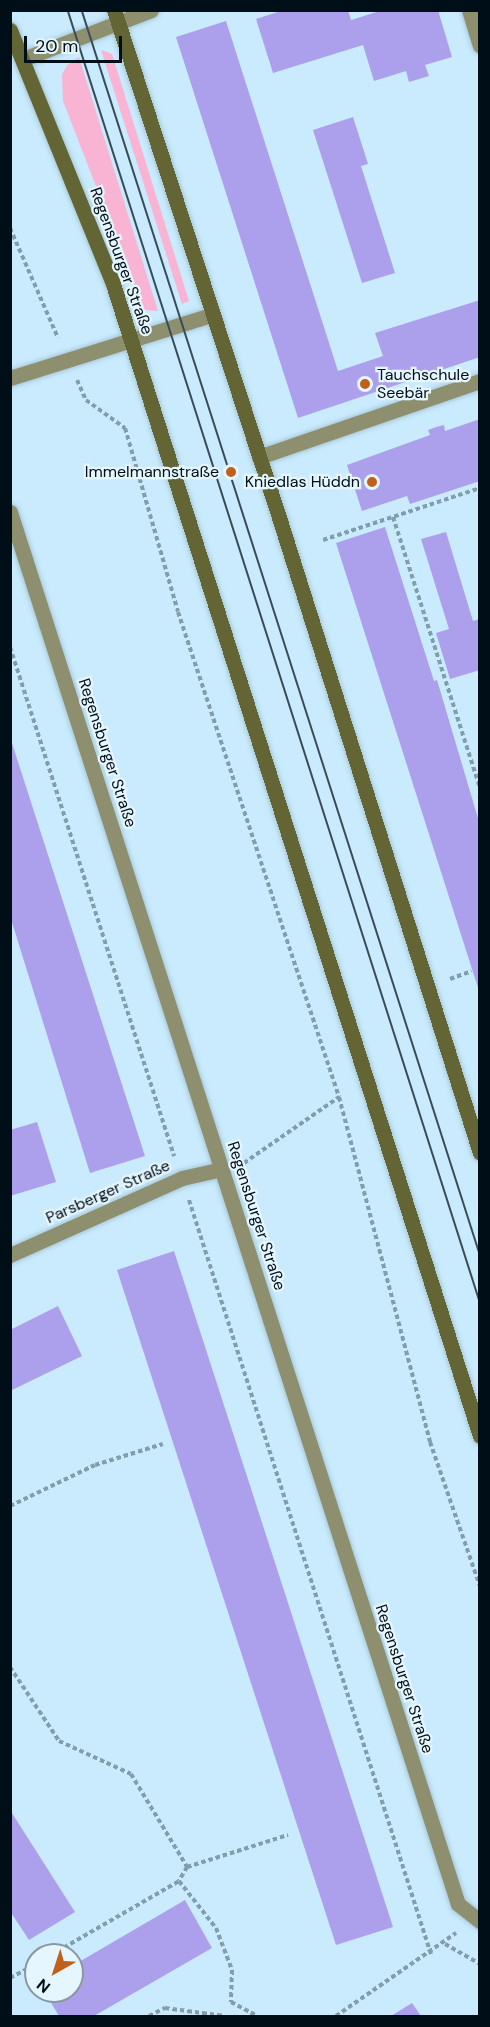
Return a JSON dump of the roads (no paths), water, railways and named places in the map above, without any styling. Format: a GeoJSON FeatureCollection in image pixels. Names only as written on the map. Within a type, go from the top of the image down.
{"type":"FeatureCollection","features":[{"type":"Feature","properties":{"kind":"main road"},"geometry":{"type":"LineString","coordinates":[[116,17],[211,315],[260,457],[480,1153]]}},
{"type":"Feature","properties":{"kind":"main road","name":"Regensburger Straße"},"geometry":{"type":"LineString","coordinates":[[10,30],[72,178],[131,340],[480,1436]]}},
{"type":"Feature","properties":{"kind":"street"},"geometry":{"type":"LineString","coordinates":[[22,59],[116,17],[152,10]]}},
{"type":"Feature","properties":{"kind":"street"},"geometry":{"type":"LineString","coordinates":[[468,10],[480,45]]}},
{"type":"Feature","properties":{"kind":"street"},"geometry":{"type":"LineString","coordinates":[[10,378],[211,315]]}},
{"type":"Feature","properties":{"kind":"street"},"geometry":{"type":"LineString","coordinates":[[260,457],[480,381]]}},
{"type":"Feature","properties":{"kind":"street","name":"Regensburger Straße"},"geometry":{"type":"LineString","coordinates":[[10,512],[458,1904],[476,1920]]}},
{"type":"Feature","properties":{"kind":"street","name":"Parsberger Straße"},"geometry":{"type":"LineString","coordinates":[[10,1255],[182,1178],[222,1169]]}},
{"type":"Feature","properties":{"kind":"tram line"},"geometry":{"type":"LineString","coordinates":[[68,10],[480,1302]]}},
{"type":"Feature","properties":{"kind":"tram line"},"geometry":{"type":"LineString","coordinates":[[82,10],[480,1254]]}},
{"type":"Feature","properties":{"kind":"place","name":"Tauchschule Seebär"},"geometry":{"type":"Point","coordinates":[365,384]}},
{"type":"Feature","properties":{"kind":"place","name":"Immelmannstraße"},"geometry":{"type":"Point","coordinates":[231,472]}},
{"type":"Feature","properties":{"kind":"place","name":"Kniedlas Hüddn"},"geometry":{"type":"Point","coordinates":[372,482]}}]}
